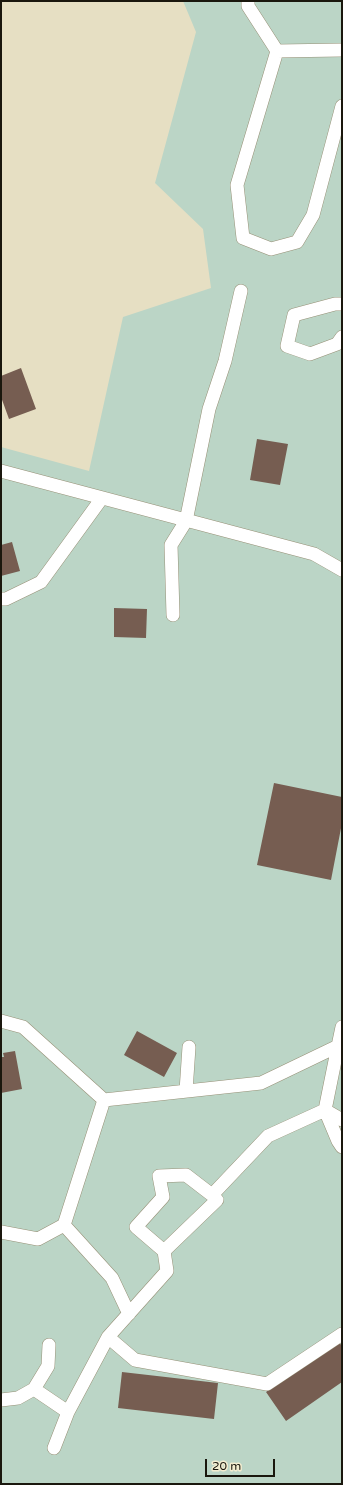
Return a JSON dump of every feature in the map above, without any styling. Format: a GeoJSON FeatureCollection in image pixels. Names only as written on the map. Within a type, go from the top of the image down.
{"type":"FeatureCollection","features":[{"type":"Feature","properties":{"kind":"lane"},"geometry":{"type":"LineString","coordinates":[[248,1],[248,6],[277,51],[237,185],[243,238],[272,249],[297,242],[313,215],[342,106]]}},
{"type":"Feature","properties":{"kind":"lane"},"geometry":{"type":"LineString","coordinates":[[277,51],[342,50]]}},
{"type":"Feature","properties":{"kind":"lane"},"geometry":{"type":"LineString","coordinates":[[173,615],[171,545],[186,520],[208,409],[225,361],[241,291]]}},
{"type":"Feature","properties":{"kind":"lane"},"geometry":{"type":"LineString","coordinates":[[342,304],[335,304],[294,315],[287,346],[310,354],[337,344],[342,337]]}},
{"type":"Feature","properties":{"kind":"lane"},"geometry":{"type":"LineString","coordinates":[[1,471],[314,554],[342,570]]}},
{"type":"Feature","properties":{"kind":"lane"},"geometry":{"type":"LineString","coordinates":[[1,598],[6,599],[41,582],[102,498]]}},
{"type":"Feature","properties":{"kind":"lane"},"geometry":{"type":"LineString","coordinates":[[1,1021],[23,1027],[104,1100],[261,1082],[338,1046]]}},
{"type":"Feature","properties":{"kind":"lane"},"geometry":{"type":"LineString","coordinates":[[342,1027],[326,1110],[338,1141],[342,1147]]}},
{"type":"Feature","properties":{"kind":"lane"},"geometry":{"type":"LineString","coordinates":[[186,1091],[189,1047]]}},
{"type":"Feature","properties":{"kind":"lane"},"geometry":{"type":"LineString","coordinates":[[1,1232],[38,1239],[64,1225],[104,1100]]}},
{"type":"Feature","properties":{"kind":"lane"},"geometry":{"type":"LineString","coordinates":[[326,1110],[342,1120]]}},
{"type":"Feature","properties":{"kind":"lane"},"geometry":{"type":"LineString","coordinates":[[212,1195],[268,1136],[326,1110]]}},
{"type":"Feature","properties":{"kind":"lane"},"geometry":{"type":"LineString","coordinates":[[54,1448],[68,1412],[108,1337],[168,1271],[164,1251],[136,1227],[163,1198],[160,1176],[186,1175],[217,1200],[164,1251]]}},
{"type":"Feature","properties":{"kind":"lane"},"geometry":{"type":"LineString","coordinates":[[64,1225],[112,1278],[128,1314]]}},
{"type":"Feature","properties":{"kind":"lane"},"geometry":{"type":"LineString","coordinates":[[108,1337],[135,1360],[267,1384],[342,1334]]}},
{"type":"Feature","properties":{"kind":"lane"},"geometry":{"type":"LineString","coordinates":[[1,1400],[18,1398],[34,1389],[48,1366],[49,1345]]}},
{"type":"Feature","properties":{"kind":"lane"},"geometry":{"type":"LineString","coordinates":[[34,1389],[68,1412]]}},
{"type":"Feature","properties":{"kind":"green space"},"geometry":{"type":"Polygon","coordinates":[[[183,1],[342,1],[342,1484],[1,1484],[1,447],[89,471],[123,317],[211,288],[203,229],[155,183],[196,32],[183,1]]]}},
{"type":"Feature","properties":{"kind":"building"},"geometry":{"type":"Polygon","coordinates":[[[21,368],[36,409],[9,419],[1,397],[1,376],[21,368]]]}},
{"type":"Feature","properties":{"kind":"building"},"geometry":{"type":"Polygon","coordinates":[[[257,439],[288,444],[280,485],[250,480],[257,439]]]}},
{"type":"Feature","properties":{"kind":"building"},"geometry":{"type":"Polygon","coordinates":[[[12,542],[20,571],[1,576],[1,545],[12,542]]]}},
{"type":"Feature","properties":{"kind":"building"},"geometry":{"type":"Polygon","coordinates":[[[114,608],[147,609],[146,638],[114,637],[114,608]]]}},
{"type":"Feature","properties":{"kind":"building"},"geometry":{"type":"Polygon","coordinates":[[[274,783],[342,797],[342,823],[331,880],[257,865],[274,783]]]}},
{"type":"Feature","properties":{"kind":"building"},"geometry":{"type":"Polygon","coordinates":[[[137,1031],[177,1053],[164,1077],[124,1055],[137,1031]]]}},
{"type":"Feature","properties":{"kind":"building"},"geometry":{"type":"Polygon","coordinates":[[[15,1051],[22,1089],[1,1093],[1,1057],[4,1057],[3,1053],[15,1051]]]}},
{"type":"Feature","properties":{"kind":"building"},"geometry":{"type":"Polygon","coordinates":[[[338,1341],[342,1346],[342,1382],[286,1421],[266,1392],[338,1341]]]}},
{"type":"Feature","properties":{"kind":"building"},"geometry":{"type":"Polygon","coordinates":[[[122,1372],[218,1383],[214,1419],[118,1408],[122,1372]]]}}]}
